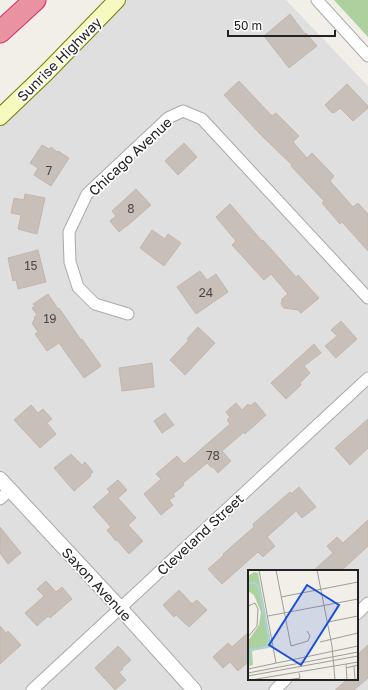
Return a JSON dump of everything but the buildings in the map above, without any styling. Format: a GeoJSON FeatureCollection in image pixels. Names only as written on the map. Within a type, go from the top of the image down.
{"type":"FeatureCollection","features":[{"type":"Feature","properties":{"kind":"highway"},"geometry":{"type":"LineString","coordinates":[[0,32],[35,0]]}},
{"type":"Feature","properties":{"kind":"main road","name":"Sunrise Highway"},"geometry":{"type":"LineString","coordinates":[[0,117],[67,52],[117,0]]}},
{"type":"Feature","properties":{"kind":"street"},"geometry":{"type":"LineString","coordinates":[[317,0],[368,56]]}},
{"type":"Feature","properties":{"kind":"street","name":"Chicago Avenue"},"geometry":{"type":"LineString","coordinates":[[128,314],[95,304],[78,287],[70,262],[69,232],[87,194],[168,118],[183,111],[202,119],[368,298]]}},
{"type":"Feature","properties":{"kind":"street","name":"Cleveland Street"},"geometry":{"type":"LineString","coordinates":[[32,690],[368,378]]}},
{"type":"Feature","properties":{"kind":"street","name":"Saxon Avenue"},"geometry":{"type":"LineString","coordinates":[[0,479],[5,495],[120,608],[194,690]]}},
{"type":"Feature","properties":{"kind":"street"},"geometry":{"type":"LineString","coordinates":[[358,613],[368,603]]}},
{"type":"Feature","properties":{"kind":"street"},"geometry":{"type":"LineString","coordinates":[[275,690],[285,680]]}},
{"type":"Feature","properties":{"kind":"shaded area"},"geometry":{"type":"Polygon","coordinates":[[[126,0],[286,0],[368,86],[368,690],[0,690],[0,117],[126,0]]]}},
{"type":"Feature","properties":{"kind":"green space"},"geometry":{"type":"Polygon","coordinates":[[[334,0],[368,0],[368,37],[334,0]]]}}]}
